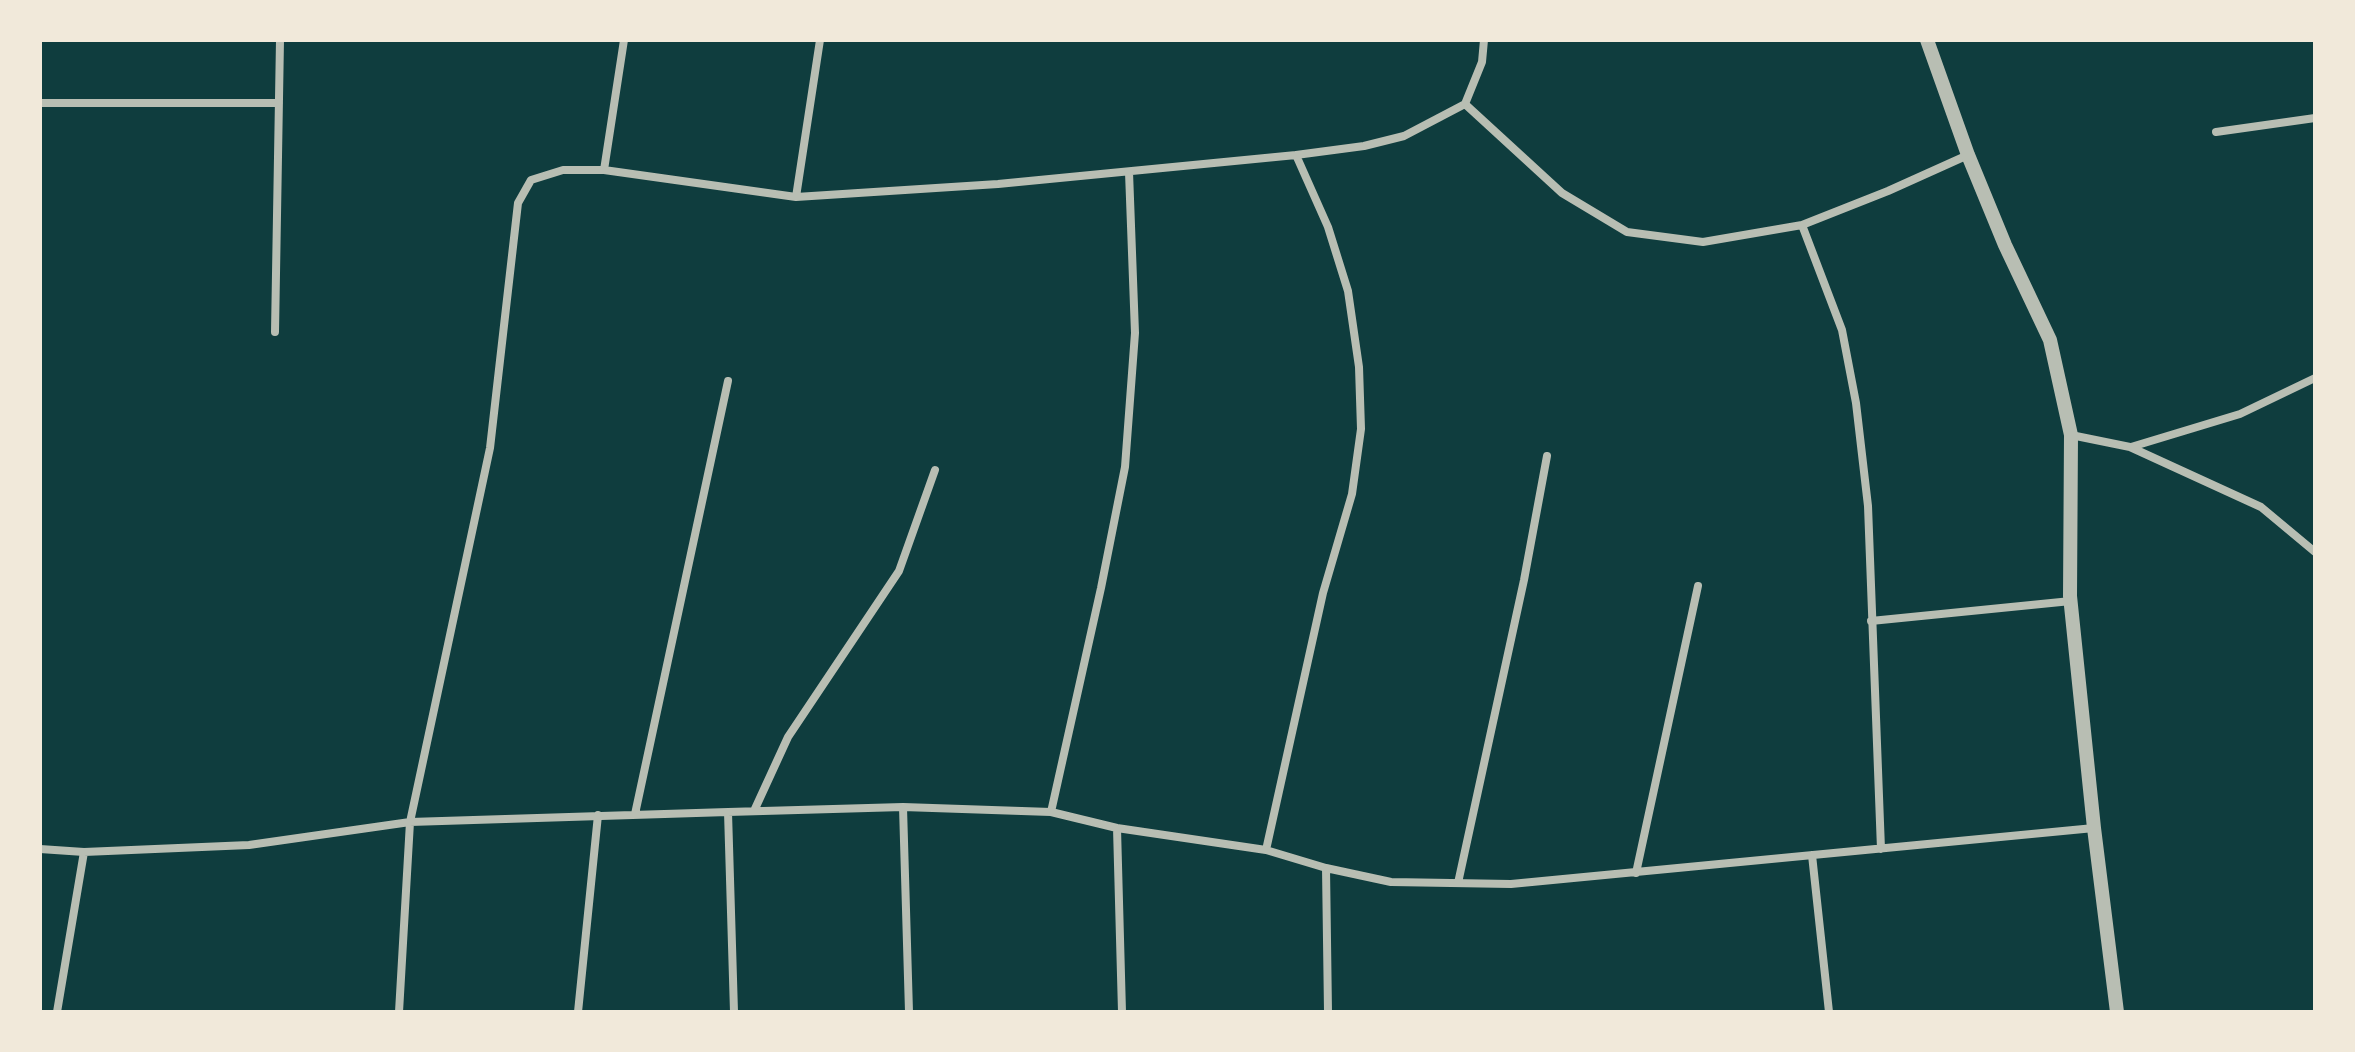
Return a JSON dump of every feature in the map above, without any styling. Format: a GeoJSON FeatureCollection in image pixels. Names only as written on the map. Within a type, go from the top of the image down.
{"type":"FeatureCollection","features":[{"type":"Feature","properties":{"kind":"street"},"geometry":{"type":"LineString","coordinates":[[275,332],[280,40]]}},
{"type":"Feature","properties":{"kind":"street"},"geometry":{"type":"LineString","coordinates":[[604,170],[624,40]]}},
{"type":"Feature","properties":{"kind":"street"},"geometry":{"type":"LineString","coordinates":[[796,197],[820,40]]}},
{"type":"Feature","properties":{"kind":"street"},"geometry":{"type":"LineString","coordinates":[[399,1012],[410,822],[490,448],[518,203],[531,180],[563,170],[604,170],[796,197],[998,184],[1364,146],[1404,136],[1465,104],[1482,62],[1484,40]]}},
{"type":"Feature","properties":{"kind":"street"},"geometry":{"type":"LineString","coordinates":[[1927,40],[1968,155],[2005,245],[2050,340],[2071,435],[2071,601],[2117,1012]]}},
{"type":"Feature","properties":{"kind":"street"},"geometry":{"type":"LineString","coordinates":[[40,103],[279,103]]}},
{"type":"Feature","properties":{"kind":"street"},"geometry":{"type":"LineString","coordinates":[[1465,104],[1562,193],[1627,232],[1703,242],[1802,225],[1968,155]]}},
{"type":"Feature","properties":{"kind":"street"},"geometry":{"type":"LineString","coordinates":[[2216,132],[2315,118]]}},
{"type":"Feature","properties":{"kind":"street"},"geometry":{"type":"LineString","coordinates":[[1266,850],[1323,593],[1352,494],[1361,429],[1359,367],[1348,291],[1328,227],[1296,155]]}},
{"type":"Feature","properties":{"kind":"street"},"geometry":{"type":"LineString","coordinates":[[1051,812],[1125,467],[1135,333],[1129,172]]}},
{"type":"Feature","properties":{"kind":"street"},"geometry":{"type":"LineString","coordinates":[[1802,225],[1842,330],[1856,403],[1868,506],[1881,849]]}},
{"type":"Feature","properties":{"kind":"street"},"geometry":{"type":"LineString","coordinates":[[2130,447],[2240,414],[2315,378]]}},
{"type":"Feature","properties":{"kind":"street"},"geometry":{"type":"LineString","coordinates":[[635,814],[728,381]]}},
{"type":"Feature","properties":{"kind":"street"},"geometry":{"type":"LineString","coordinates":[[2071,435],[2130,447],[2261,507],[2315,552]]}},
{"type":"Feature","properties":{"kind":"street"},"geometry":{"type":"LineString","coordinates":[[1458,883],[1524,580],[1547,456]]}},
{"type":"Feature","properties":{"kind":"street"},"geometry":{"type":"LineString","coordinates":[[754,811],[788,737],[899,571],[935,470]]}},
{"type":"Feature","properties":{"kind":"street"},"geometry":{"type":"LineString","coordinates":[[1636,873],[1698,586]]}},
{"type":"Feature","properties":{"kind":"street"},"geometry":{"type":"LineString","coordinates":[[1871,621],[2071,601]]}},
{"type":"Feature","properties":{"kind":"street"},"geometry":{"type":"LineString","coordinates":[[903,807],[909,1012]]}},
{"type":"Feature","properties":{"kind":"street"},"geometry":{"type":"LineString","coordinates":[[40,849],[84,852],[249,845],[410,822],[903,807],[1051,812],[1117,828],[1266,850],[1326,868],[1391,882],[1511,884],[2094,828]]}},
{"type":"Feature","properties":{"kind":"street"},"geometry":{"type":"LineString","coordinates":[[728,812],[734,1012]]}},
{"type":"Feature","properties":{"kind":"street"},"geometry":{"type":"LineString","coordinates":[[578,1012],[598,815]]}},
{"type":"Feature","properties":{"kind":"street"},"geometry":{"type":"LineString","coordinates":[[1117,828],[1122,1012]]}},
{"type":"Feature","properties":{"kind":"street"},"geometry":{"type":"LineString","coordinates":[[57,1012],[84,852]]}},
{"type":"Feature","properties":{"kind":"street"},"geometry":{"type":"LineString","coordinates":[[1812,855],[1829,1012]]}},
{"type":"Feature","properties":{"kind":"street"},"geometry":{"type":"LineString","coordinates":[[1326,868],[1328,1012]]}}]}
